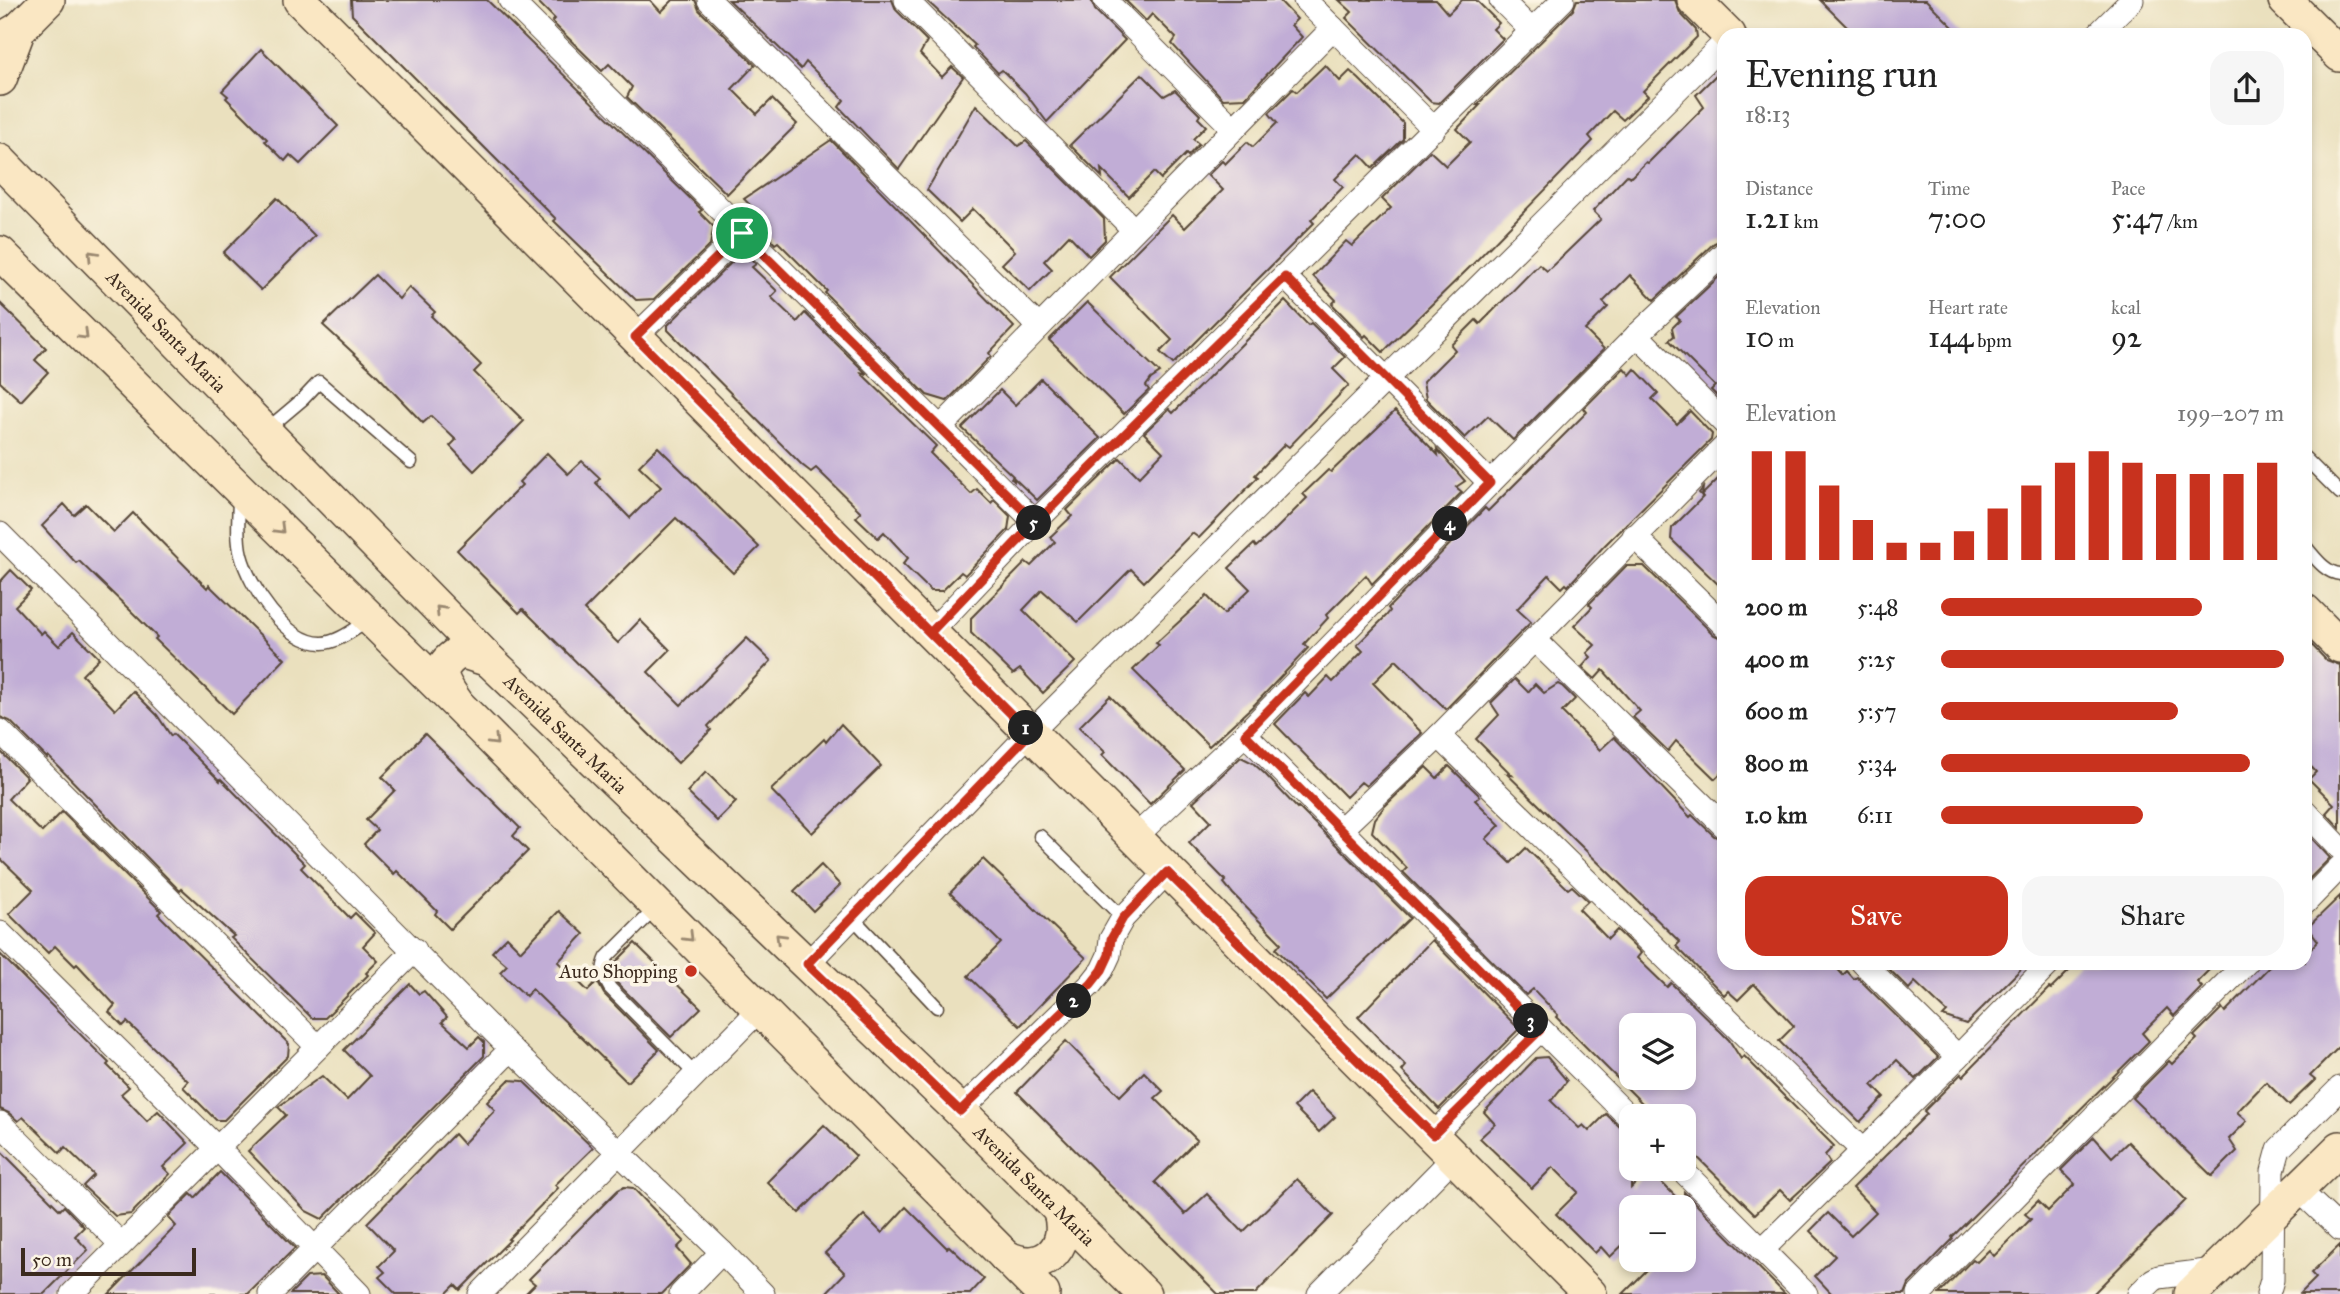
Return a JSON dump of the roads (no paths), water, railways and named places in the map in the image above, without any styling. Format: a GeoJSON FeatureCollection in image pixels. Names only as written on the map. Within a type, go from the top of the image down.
{"type":"FeatureCollection","features":[{"type":"Feature","properties":{"kind":"main road"},"geometry":{"type":"LineString","coordinates":[[0,79],[9,34],[48,0]]}},
{"type":"Feature","properties":{"kind":"main road"},"geometry":{"type":"LineString","coordinates":[[2285,0],[2340,55]]}},
{"type":"Feature","properties":{"kind":"main road"},"geometry":{"type":"LineString","coordinates":[[1700,2],[1723,28]]}},
{"type":"Feature","properties":{"kind":"main road"},"geometry":{"type":"LineString","coordinates":[[313,4],[635,337],[1590,1294]]}},
{"type":"Feature","properties":{"kind":"main road","name":"Avenida Santa Maria"},"geometry":{"type":"LineString","coordinates":[[0,161],[488,660],[960,1111],[1144,1294]]}},
{"type":"Feature","properties":{"kind":"main road"},"geometry":{"type":"LineString","coordinates":[[0,253],[372,619],[1043,1294]]}},
{"type":"Feature","properties":{"kind":"main road"},"geometry":{"type":"LineString","coordinates":[[2312,618],[2340,646]]}},
{"type":"Feature","properties":{"kind":"main road"},"geometry":{"type":"LineString","coordinates":[[458,705],[442,681],[443,668],[447,662],[461,652],[488,660]]}},
{"type":"Feature","properties":{"kind":"main road"},"geometry":{"type":"LineString","coordinates":[[2191,1294],[2298,1189],[2335,1158]]}},
{"type":"Feature","properties":{"kind":"main road"},"geometry":{"type":"LineString","coordinates":[[1006,1257],[1017,1263],[1028,1264],[1051,1256],[1062,1236],[1060,1212]]}},
{"type":"Feature","properties":{"kind":"main road"},"geometry":{"type":"LineString","coordinates":[[1049,1294],[1048,1279],[1060,1259],[1071,1252],[1082,1250],[1105,1256]]}},
{"type":"Feature","properties":{"kind":"street"},"geometry":{"type":"LineString","coordinates":[[709,0],[1039,327]]}},
{"type":"Feature","properties":{"kind":"street"},"geometry":{"type":"LineString","coordinates":[[906,0],[1134,230]]}},
{"type":"Feature","properties":{"kind":"street"},"geometry":{"type":"LineString","coordinates":[[1105,0],[1234,129]]}},
{"type":"Feature","properties":{"kind":"street"},"geometry":{"type":"LineString","coordinates":[[1305,0],[1434,129]]}},
{"type":"Feature","properties":{"kind":"street"},"geometry":{"type":"LineString","coordinates":[[1501,0],[1532,31]]}},
{"type":"Feature","properties":{"kind":"street"},"geometry":{"type":"LineString","coordinates":[[930,633],[1035,522],[1563,0]]}},
{"type":"Feature","properties":{"kind":"street"},"geometry":{"type":"LineString","coordinates":[[2104,28],[2132,0]]}},
{"type":"Feature","properties":{"kind":"street"},"geometry":{"type":"LineString","coordinates":[[518,2],[742,233],[1035,522]]}},
{"type":"Feature","properties":{"kind":"street"},"geometry":{"type":"LineString","coordinates":[[940,428],[1333,28]]}},
{"type":"Feature","properties":{"kind":"street"},"geometry":{"type":"LineString","coordinates":[[807,964],[1030,733],[1717,50]]}},
{"type":"Feature","properties":{"kind":"street"},"geometry":{"type":"LineString","coordinates":[[635,337],[742,233]]}},
{"type":"Feature","properties":{"kind":"street"},"geometry":{"type":"LineString","coordinates":[[1134,838],[1245,734],[1637,335],[1717,260]]}},
{"type":"Feature","properties":{"kind":"street"},"geometry":{"type":"LineString","coordinates":[[1285,277],[1490,483]]}},
{"type":"Feature","properties":{"kind":"street"},"geometry":{"type":"LineString","coordinates":[[1637,335],[1717,416]]}},
{"type":"Feature","properties":{"kind":"street"},"geometry":{"type":"LineString","coordinates":[[1341,829],[1439,736],[1717,454]]}},
{"type":"Feature","properties":{"kind":"street"},"geometry":{"type":"LineString","coordinates":[[0,534],[511,1049],[763,1294]]}},
{"type":"Feature","properties":{"kind":"street"},"geometry":{"type":"LineString","coordinates":[[1634,537],[1717,618]]}},
{"type":"Feature","properties":{"kind":"street"},"geometry":{"type":"LineString","coordinates":[[1534,639],[1717,819]]}},
{"type":"Feature","properties":{"kind":"street"},"geometry":{"type":"LineString","coordinates":[[0,732],[318,1047]]}},
{"type":"Feature","properties":{"kind":"street"},"geometry":{"type":"LineString","coordinates":[[1245,734],[1619,1107]]}},
{"type":"Feature","properties":{"kind":"street"},"geometry":{"type":"LineString","coordinates":[[1439,736],[1862,1150]]}},
{"type":"Feature","properties":{"kind":"street"},"geometry":{"type":"LineString","coordinates":[[2312,818],[2340,848]]}},
{"type":"Feature","properties":{"kind":"street"},"geometry":{"type":"LineString","coordinates":[[2312,896],[2340,866]]}},
{"type":"Feature","properties":{"kind":"street"},"geometry":{"type":"LineString","coordinates":[[960,1111],[1091,984],[1102,970],[1109,955],[1111,939],[1123,918],[1167,872]]}},
{"type":"Feature","properties":{"kind":"street"},"geometry":{"type":"LineString","coordinates":[[0,933],[359,1294]]}},
{"type":"Feature","properties":{"kind":"street"},"geometry":{"type":"LineString","coordinates":[[72,1294],[415,950]]}},
{"type":"Feature","properties":{"kind":"street"},"geometry":{"type":"LineString","coordinates":[[1870,970],[1958,1057]]}},
{"type":"Feature","properties":{"kind":"street"},"geometry":{"type":"LineString","coordinates":[[1763,1249],[2043,970]]}},
{"type":"Feature","properties":{"kind":"street"},"geometry":{"type":"LineString","coordinates":[[1919,1294],[2239,970]]}},
{"type":"Feature","properties":{"kind":"street"},"geometry":{"type":"LineString","coordinates":[[480,1294],[760,1009]]}},
{"type":"Feature","properties":{"kind":"street"},"geometry":{"type":"LineString","coordinates":[[1319,1294],[1540,1030]]}},
{"type":"Feature","properties":{"kind":"street"},"geometry":{"type":"LineString","coordinates":[[270,1294],[511,1049]]}},
{"type":"Feature","properties":{"kind":"street"},"geometry":{"type":"LineString","coordinates":[[2268,1294],[2272,1280],[2273,1171],[2279,1149],[2340,1088]]}},
{"type":"Feature","properties":{"kind":"street"},"geometry":{"type":"LineString","coordinates":[[0,1123],[121,1244]]}},
{"type":"Feature","properties":{"kind":"street"},"geometry":{"type":"LineString","coordinates":[[1693,1181],[1806,1294]]}},
{"type":"Feature","properties":{"kind":"street"},"geometry":{"type":"LineString","coordinates":[[2298,1189],[2340,1229]]}},
{"type":"Feature","properties":{"kind":"street"},"geometry":{"type":"LineString","coordinates":[[681,1294],[722,1252]]}},
{"type":"Feature","properties":{"kind":"street"},"geometry":{"type":"LineString","coordinates":[[2139,1294],[2152,1280],[2214,1270]]}},
{"type":"Feature","properties":{"kind":"lane"},"geometry":{"type":"LineString","coordinates":[[264,431],[303,400],[319,382],[411,462]]}},
{"type":"Feature","properties":{"kind":"lane"},"geometry":{"type":"LineString","coordinates":[[2312,465],[2340,493]]}},
{"type":"Feature","properties":{"kind":"lane"},"geometry":{"type":"LineString","coordinates":[[239,488],[240,552],[248,575],[281,622],[304,640],[324,643],[372,619]]}},
{"type":"Feature","properties":{"kind":"lane"},"geometry":{"type":"LineString","coordinates":[[2312,553],[2334,574],[2340,574]]}},
{"type":"Feature","properties":{"kind":"lane"},"geometry":{"type":"LineString","coordinates":[[1040,836],[1123,918]]}},
{"type":"Feature","properties":{"kind":"lane"},"geometry":{"type":"LineString","coordinates":[[658,906],[607,957],[602,966],[604,977],[610,988],[696,1074]]}},
{"type":"Feature","properties":{"kind":"lane"},"geometry":{"type":"LineString","coordinates":[[852,917],[937,1007]]}},
{"type":"Feature","properties":{"kind":"place","name":"Auto Shopping"},"geometry":{"type":"Point","coordinates":[691,971]}}]}
